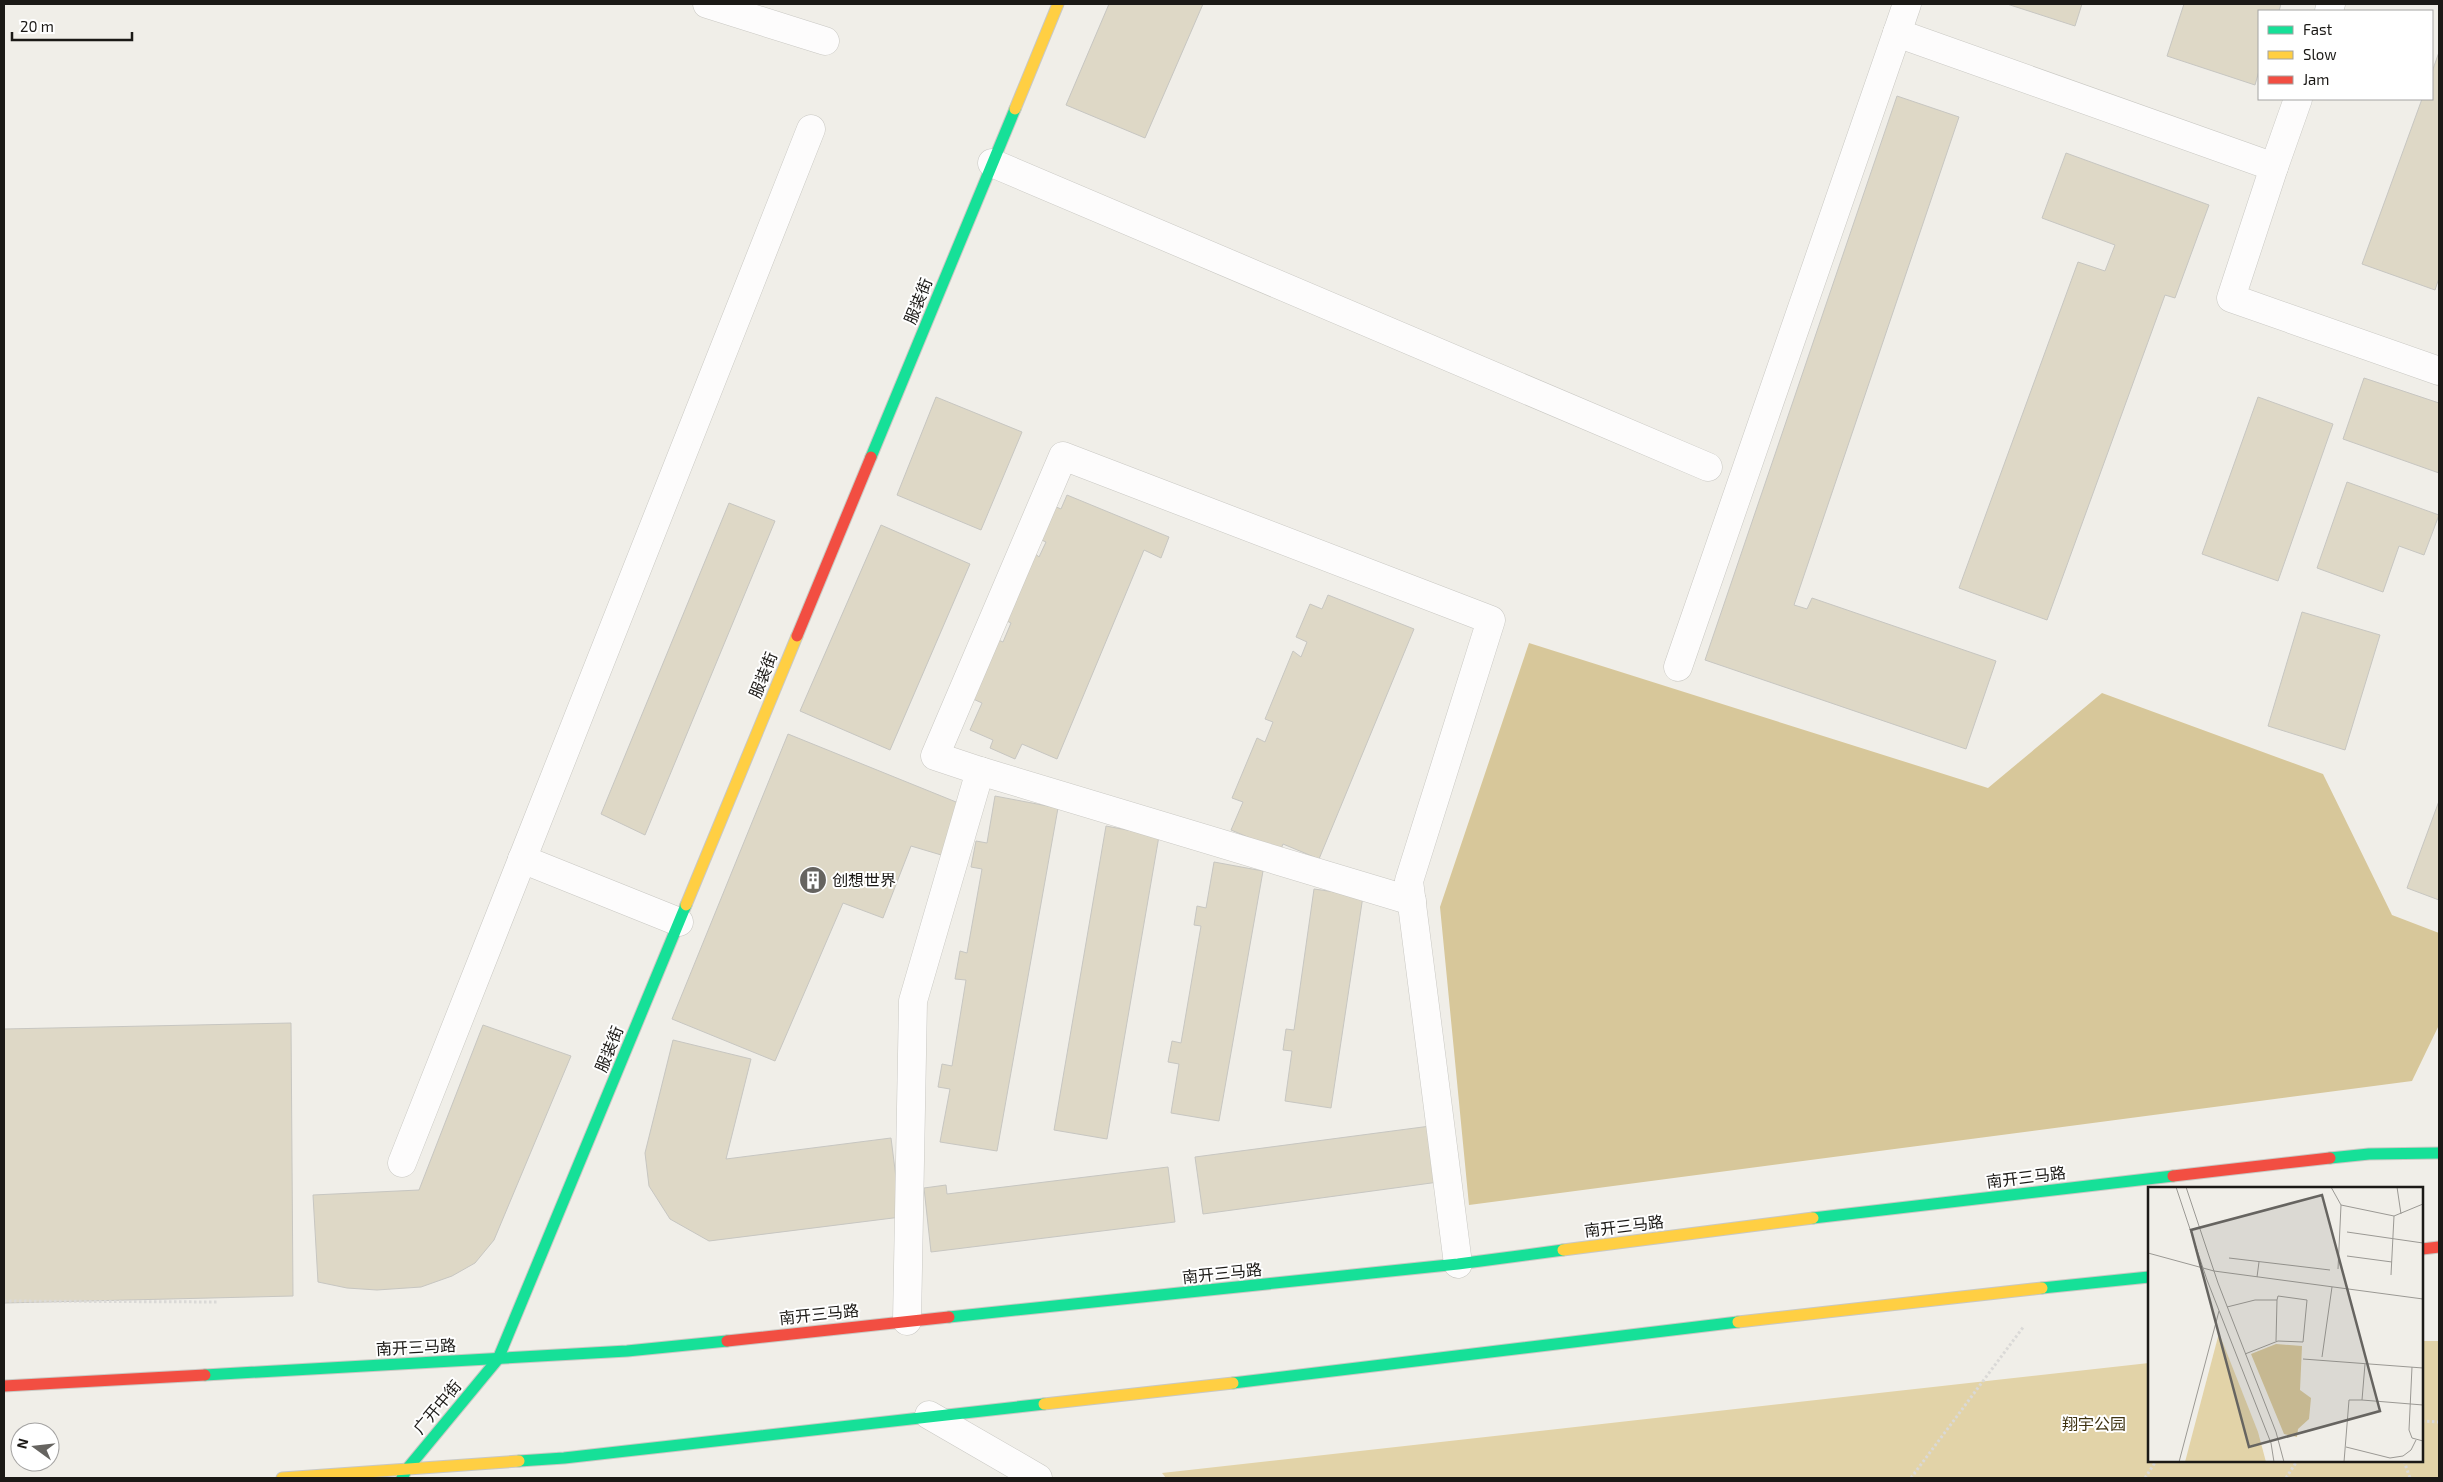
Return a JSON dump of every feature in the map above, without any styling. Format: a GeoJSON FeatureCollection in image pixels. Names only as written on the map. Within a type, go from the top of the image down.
{"type":"FeatureCollection","features":[{"type":"Feature","properties":{"kind":"main road","name":"服装街"},"geometry":{"type":"LineString","coordinates":[[498,1358],[1058,4]]}},
{"type":"Feature","properties":{"kind":"main road","name":"南开三马路"},"geometry":{"type":"LineString","coordinates":[[4,1386],[627,1351],[1458,1264],[1828,1216],[2369,1154],[2439,1153]]}},
{"type":"Feature","properties":{"kind":"main road"},"geometry":{"type":"LineString","coordinates":[[2423,1249],[2439,1247]]}},
{"type":"Feature","properties":{"kind":"main road"},"geometry":{"type":"LineString","coordinates":[[282,1478],[404,1474],[564,1458],[1398,1364],[1848,1308],[2148,1277]]}},
{"type":"Feature","properties":{"kind":"main road","name":"广开中街"},"geometry":{"type":"LineString","coordinates":[[404,1474],[498,1358]]}},
{"type":"Feature","properties":{"kind":"street"},"geometry":{"type":"LineString","coordinates":[[707,4],[825,41]]}},
{"type":"Feature","properties":{"kind":"street"},"geometry":{"type":"LineString","coordinates":[[1678,667],[1907,4]]}},
{"type":"Feature","properties":{"kind":"street"},"geometry":{"type":"LineString","coordinates":[[1897,33],[2274,167]]}},
{"type":"Feature","properties":{"kind":"street"},"geometry":{"type":"LineString","coordinates":[[2298,100],[2231,298],[2439,371]]}},
{"type":"Feature","properties":{"kind":"street"},"geometry":{"type":"LineString","coordinates":[[402,1163],[811,129]]}},
{"type":"Feature","properties":{"kind":"street"},"geometry":{"type":"LineString","coordinates":[[992,164],[1708,467]]}},
{"type":"Feature","properties":{"kind":"street"},"geometry":{"type":"LineString","coordinates":[[1412,901],[935,756],[1063,456],[1491,620],[1409,881],[1412,901],[1458,1264]]}},
{"type":"Feature","properties":{"kind":"street"},"geometry":{"type":"LineString","coordinates":[[907,1321],[913,1001],[980,771]]}},
{"type":"Feature","properties":{"kind":"street"},"geometry":{"type":"LineString","coordinates":[[522,859],[679,922]]}},
{"type":"Feature","properties":{"kind":"street"},"geometry":{"type":"LineString","coordinates":[[929,1416],[1038,1478]]}},
{"type":"Feature","properties":{"kind":"path"},"geometry":{"type":"LineString","coordinates":[[1911,1478],[1984,1382],[2051,1287]]}},
{"type":"Feature","properties":{"kind":"path"},"geometry":{"type":"LineString","coordinates":[[4,1301],[218,1302]]}},
{"type":"Feature","properties":{"kind":"path"},"geometry":{"type":"LineString","coordinates":[[2423,1420],[2439,1422]]}},
{"type":"Feature","properties":{"kind":"path"},"geometry":{"type":"LineString","coordinates":[[2145,1478],[2155,1462]]}},
{"type":"Feature","properties":{"kind":"path"},"geometry":{"type":"LineString","coordinates":[[2286,1478],[2296,1462]]}},
{"type":"Feature","properties":{"kind":"path"},"geometry":{"type":"LineString","coordinates":[[2404,1462],[2410,1478]]}},
{"type":"Feature","properties":{"kind":"green space","name":"翔宇公园"},"geometry":{"type":"Polygon","coordinates":[[[2423,1341],[2439,1341],[2439,1478],[1166,1478],[1162,1473],[2148,1363],[2148,1462],[2423,1462],[2423,1341]]]}},
{"type":"Feature","properties":{"kind":"shaded area"},"geometry":{"type":"Polygon","coordinates":[[[1529,643],[1988,788],[2102,693],[2323,774],[2392,915],[2439,933],[2439,1025],[2412,1081],[1469,1205],[1440,907],[1529,643]]]}},
{"type":"Feature","properties":{"kind":"building"},"geometry":{"type":"Polygon","coordinates":[[[1109,4],[1203,4],[1145,138],[1066,105],[1109,4]]]}},
{"type":"Feature","properties":{"kind":"building"},"geometry":{"type":"Polygon","coordinates":[[[2007,4],[2082,4],[2075,26],[2007,4]]]}},
{"type":"Feature","properties":{"kind":"building"},"geometry":{"type":"Polygon","coordinates":[[[2184,4],[2281,4],[2279,10],[2258,10],[2258,74],[2255,85],[2167,56],[2184,4]]]}},
{"type":"Feature","properties":{"kind":"building"},"geometry":{"type":"Polygon","coordinates":[[[2439,52],[2439,278],[2435,290],[2362,264],[2422,100],[2433,100],[2433,69],[2439,52]]]}},
{"type":"Feature","properties":{"kind":"building"},"geometry":{"type":"Polygon","coordinates":[[[1897,96],[1959,117],[1794,605],[1807,609],[1812,598],[1996,661],[1966,749],[1705,660],[1897,96]]]}},
{"type":"Feature","properties":{"kind":"building"},"geometry":{"type":"Polygon","coordinates":[[[2066,153],[2209,205],[2175,298],[2165,295],[2047,620],[1959,588],[2078,262],[2105,271],[2115,245],[2042,218],[2066,153]]]}},
{"type":"Feature","properties":{"kind":"building"},"geometry":{"type":"Polygon","coordinates":[[[2364,378],[2439,403],[2439,473],[2343,439],[2364,378]]]}},
{"type":"Feature","properties":{"kind":"building"},"geometry":{"type":"Polygon","coordinates":[[[936,397],[1022,432],[981,530],[897,495],[936,397]]]}},
{"type":"Feature","properties":{"kind":"building"},"geometry":{"type":"Polygon","coordinates":[[[2258,397],[2333,424],[2278,581],[2202,554],[2258,397]]]}},
{"type":"Feature","properties":{"kind":"building"},"geometry":{"type":"Polygon","coordinates":[[[2347,482],[2439,515],[2424,555],[2399,546],[2383,592],[2317,568],[2347,482]]]}},
{"type":"Feature","properties":{"kind":"building"},"geometry":{"type":"Polygon","coordinates":[[[1067,495],[1169,537],[1161,558],[1144,550],[1057,759],[1022,744],[1015,759],[990,748],[993,740],[970,730],[982,703],[971,698],[996,639],[1003,642],[1011,623],[1003,619],[1032,551],[1039,557],[1046,542],[1035,537],[1049,504],[1061,509],[1067,495]]]}},
{"type":"Feature","properties":{"kind":"building"},"geometry":{"type":"Polygon","coordinates":[[[729,503],[775,521],[645,835],[601,814],[729,503]]]}},
{"type":"Feature","properties":{"kind":"building"},"geometry":{"type":"Polygon","coordinates":[[[881,525],[970,564],[890,750],[800,711],[881,525]]]}},
{"type":"Feature","properties":{"kind":"building"},"geometry":{"type":"Polygon","coordinates":[[[1328,595],[1414,629],[1319,859],[1283,844],[1277,859],[1255,840],[1231,830],[1243,802],[1232,798],[1257,738],[1265,742],[1273,722],[1265,719],[1293,651],[1301,657],[1307,642],[1296,637],[1310,604],[1322,609],[1328,595]]]}},
{"type":"Feature","properties":{"kind":"building"},"geometry":{"type":"Polygon","coordinates":[[[2302,612],[2380,635],[2345,750],[2268,726],[2302,612]]]}},
{"type":"Feature","properties":{"kind":"building","name":"创想世界"},"geometry":{"type":"Polygon","coordinates":[[[788,734],[961,804],[948,857],[911,846],[883,918],[843,903],[775,1061],[672,1019],[788,734]]]}},
{"type":"Feature","properties":{"kind":"building"},"geometry":{"type":"Polygon","coordinates":[[[995,796],[1058,808],[997,1151],[940,1142],[950,1089],[938,1087],[942,1064],[952,1066],[966,980],[955,979],[960,951],[967,953],[982,869],[971,867],[976,841],[987,843],[995,796]]]}},
{"type":"Feature","properties":{"kind":"building"},"geometry":{"type":"Polygon","coordinates":[[[2439,801],[2439,900],[2407,888],[2439,801]]]}},
{"type":"Feature","properties":{"kind":"building"},"geometry":{"type":"Polygon","coordinates":[[[1106,826],[1159,836],[1107,1139],[1054,1130],[1106,826]]]}},
{"type":"Feature","properties":{"kind":"building"},"geometry":{"type":"Polygon","coordinates":[[[1214,862],[1263,871],[1219,1121],[1171,1113],[1179,1064],[1168,1062],[1172,1041],[1181,1043],[1201,926],[1194,925],[1197,906],[1206,908],[1214,862]]]}},
{"type":"Feature","properties":{"kind":"building"},"geometry":{"type":"Polygon","coordinates":[[[1314,889],[1363,896],[1331,1108],[1285,1101],[1292,1051],[1283,1050],[1286,1029],[1294,1030],[1314,889]]]}},
{"type":"Feature","properties":{"kind":"building"},"geometry":{"type":"Polygon","coordinates":[[[291,1023],[293,1296],[4,1303],[4,1029],[291,1023]]]}},
{"type":"Feature","properties":{"kind":"building"},"geometry":{"type":"Polygon","coordinates":[[[483,1025],[571,1056],[494,1240],[475,1263],[452,1276],[421,1287],[377,1290],[347,1288],[318,1282],[313,1195],[419,1190],[483,1025]]]}},
{"type":"Feature","properties":{"kind":"building"},"geometry":{"type":"Polygon","coordinates":[[[673,1040],[751,1059],[726,1159],[891,1138],[901,1217],[709,1241],[670,1219],[649,1186],[645,1153],[673,1040]]]}},
{"type":"Feature","properties":{"kind":"building"},"geometry":{"type":"Polygon","coordinates":[[[1438,1125],[1446,1181],[1203,1214],[1195,1157],[1438,1125]]]}},
{"type":"Feature","properties":{"kind":"building"},"geometry":{"type":"Polygon","coordinates":[[[1168,1167],[1175,1222],[931,1252],[924,1188],[946,1185],[947,1194],[1168,1167]]]}},
{"type":"Feature","properties":{"kind":"traffic: fast"},"geometry":{"type":"LineString","coordinates":[[871,457],[1015,109]]}},
{"type":"Feature","properties":{"kind":"traffic: fast"},"geometry":{"type":"LineString","coordinates":[[402,1478],[407,1469],[498,1359],[686,905]]}},
{"type":"Feature","properties":{"kind":"traffic: fast"},"geometry":{"type":"LineString","coordinates":[[2330,1158],[2369,1154],[2439,1153]]}},
{"type":"Feature","properties":{"kind":"traffic: fast"},"geometry":{"type":"LineString","coordinates":[[1813,1218],[2173,1176]]}},
{"type":"Feature","properties":{"kind":"traffic: fast"},"geometry":{"type":"LineString","coordinates":[[949,1317],[1458,1264],[1563,1250]]}},
{"type":"Feature","properties":{"kind":"traffic: fast"},"geometry":{"type":"LineString","coordinates":[[2042,1288],[2148,1277]]}},
{"type":"Feature","properties":{"kind":"traffic: fast"},"geometry":{"type":"LineString","coordinates":[[1233,1383],[1738,1322]]}},
{"type":"Feature","properties":{"kind":"traffic: fast"},"geometry":{"type":"LineString","coordinates":[[205,1375],[627,1351],[727,1341]]}},
{"type":"Feature","properties":{"kind":"traffic: fast"},"geometry":{"type":"LineString","coordinates":[[519,1461],[564,1458],[1044,1404]]}},
{"type":"Feature","properties":{"kind":"traffic: slow"},"geometry":{"type":"LineString","coordinates":[[1015,109],[1058,4]]}},
{"type":"Feature","properties":{"kind":"traffic: slow"},"geometry":{"type":"LineString","coordinates":[[686,905],[797,636]]}},
{"type":"Feature","properties":{"kind":"traffic: slow"},"geometry":{"type":"LineString","coordinates":[[1563,1250],[1813,1218]]}},
{"type":"Feature","properties":{"kind":"traffic: slow"},"geometry":{"type":"LineString","coordinates":[[1738,1322],[2042,1288]]}},
{"type":"Feature","properties":{"kind":"traffic: slow"},"geometry":{"type":"LineString","coordinates":[[1044,1404],[1233,1383]]}},
{"type":"Feature","properties":{"kind":"traffic: slow"},"geometry":{"type":"LineString","coordinates":[[282,1478],[519,1461]]}},
{"type":"Feature","properties":{"kind":"traffic: jam"},"geometry":{"type":"LineString","coordinates":[[797,636],[871,457]]}},
{"type":"Feature","properties":{"kind":"traffic: jam"},"geometry":{"type":"LineString","coordinates":[[2173,1176],[2330,1158]]}},
{"type":"Feature","properties":{"kind":"traffic: jam"},"geometry":{"type":"LineString","coordinates":[[2423,1249],[2439,1247]]}},
{"type":"Feature","properties":{"kind":"traffic: jam"},"geometry":{"type":"LineString","coordinates":[[727,1341],[949,1317]]}},
{"type":"Feature","properties":{"kind":"traffic: jam"},"geometry":{"type":"LineString","coordinates":[[4,1386],[205,1375]]}},
{"type":"Feature","properties":{"kind":"place","name":"创想世界"},"geometry":{"type":"Point","coordinates":[813,880]}}]}
